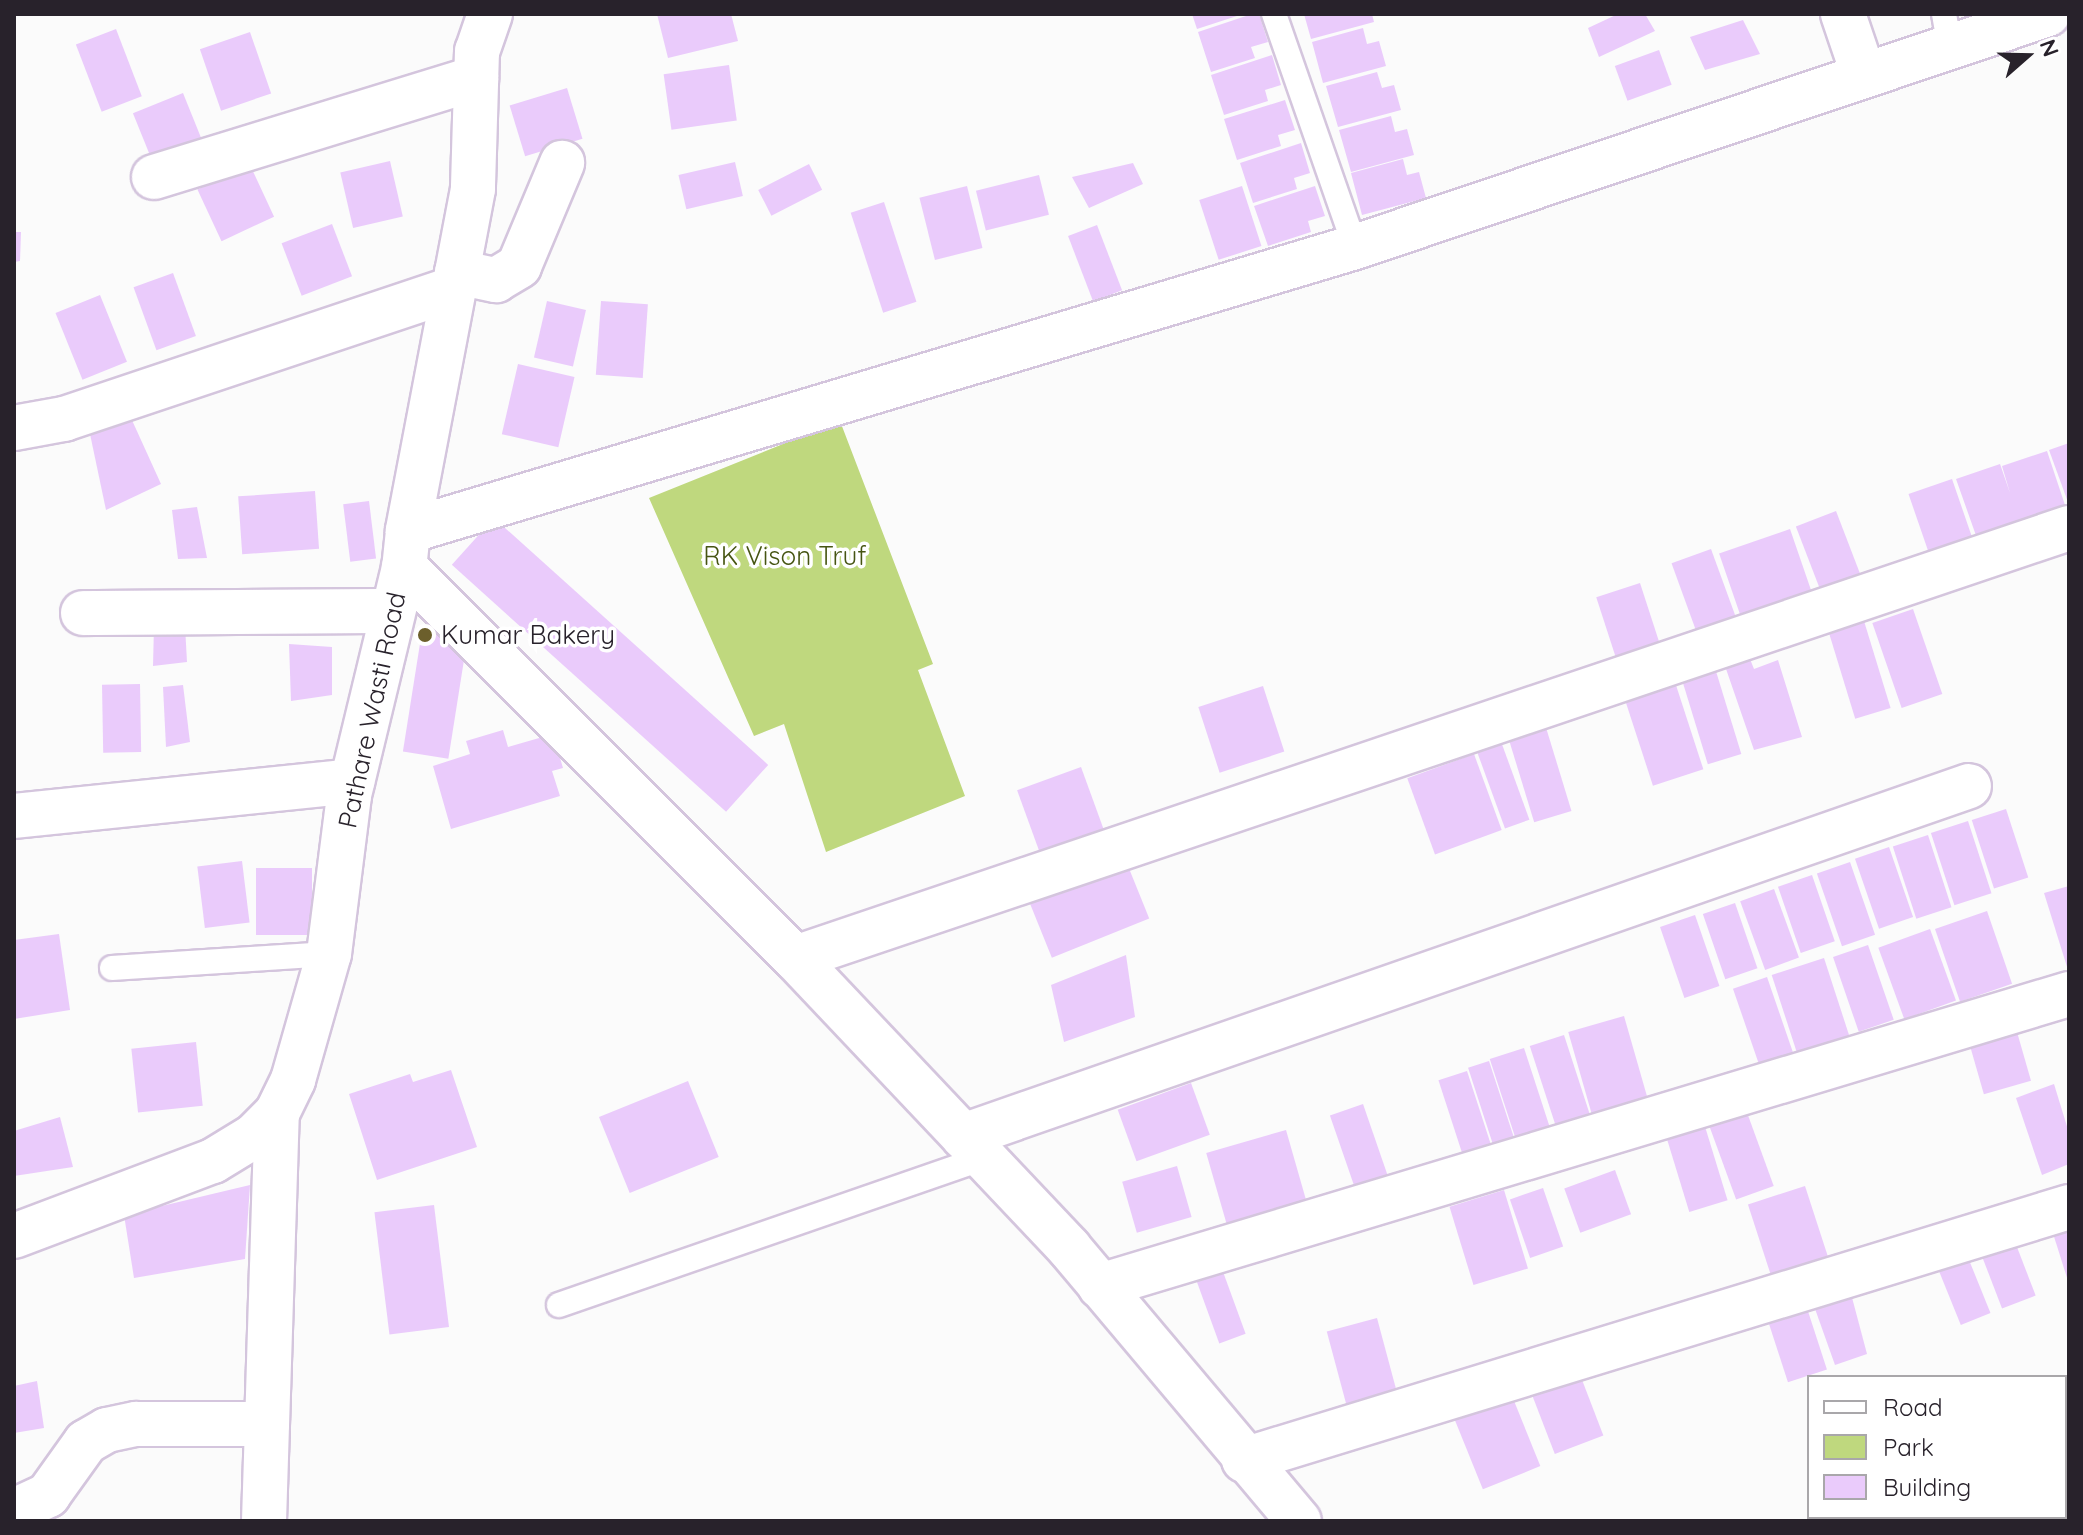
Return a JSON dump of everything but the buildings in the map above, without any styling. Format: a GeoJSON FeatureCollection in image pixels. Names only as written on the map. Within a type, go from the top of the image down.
{"type":"FeatureCollection","features":[{"type":"Feature","properties":{"kind":"street","name":"Pathare Wasti Road"},"geometry":{"type":"LineString","coordinates":[[14,1236],[213,1161],[254,1136],[277,1113],[293,1080],[329,954],[352,781],[406,549],[473,189],[477,51],[490,14]]}},
{"type":"Feature","properties":{"kind":"street"},"geometry":{"type":"LineString","coordinates":[[1843,14],[1864,76]]}},
{"type":"Feature","properties":{"kind":"street"},"geometry":{"type":"LineString","coordinates":[[1299,1521],[1244,1460],[1100,1286],[973,1147],[406,549],[1355,247],[1864,76],[1947,31],[2048,14]]}},
{"type":"Feature","properties":{"kind":"street"},"geometry":{"type":"LineString","coordinates":[[154,177],[476,78]]}},
{"type":"Feature","properties":{"kind":"street"},"geometry":{"type":"LineString","coordinates":[[14,428],[64,419],[455,280],[496,280],[519,266],[562,163]]}},
{"type":"Feature","properties":{"kind":"street"},"geometry":{"type":"LineString","coordinates":[[795,958],[2069,528]]}},
{"type":"Feature","properties":{"kind":"street"},"geometry":{"type":"LineString","coordinates":[[83,613],[391,611]]}},
{"type":"Feature","properties":{"kind":"street"},"geometry":{"type":"LineString","coordinates":[[14,816],[352,781]]}},
{"type":"Feature","properties":{"kind":"street"},"geometry":{"type":"LineString","coordinates":[[973,1147],[1969,786]]}},
{"type":"Feature","properties":{"kind":"street"},"geometry":{"type":"LineString","coordinates":[[1100,1286],[2069,994]]}},
{"type":"Feature","properties":{"kind":"street"},"geometry":{"type":"LineString","coordinates":[[264,1521],[277,1113]]}},
{"type":"Feature","properties":{"kind":"street"},"geometry":{"type":"LineString","coordinates":[[1244,1460],[2069,1207]]}},
{"type":"Feature","properties":{"kind":"street"},"geometry":{"type":"LineString","coordinates":[[14,1511],[48,1495],[86,1442],[107,1430],[136,1424],[267,1424]]}},
{"type":"Feature","properties":{"kind":"lane"},"geometry":{"type":"LineString","coordinates":[[1274,14],[1355,247]]}},
{"type":"Feature","properties":{"kind":"lane"},"geometry":{"type":"LineString","coordinates":[[112,968],[329,954]]}},
{"type":"Feature","properties":{"kind":"lane"},"geometry":{"type":"LineString","coordinates":[[559,1305],[973,1147]]}},
{"type":"Feature","properties":{"kind":"green space","name":"RK Vison Truf"},"geometry":{"type":"Polygon","coordinates":[[[840,421],[933,664],[918,670],[965,796],[826,852],[784,724],[754,736],[649,498],[840,421]]]}},
{"type":"Feature","properties":{"kind":"place","name":"Kumar Bakery"},"geometry":{"type":"Point","coordinates":[425,635]}}]}
